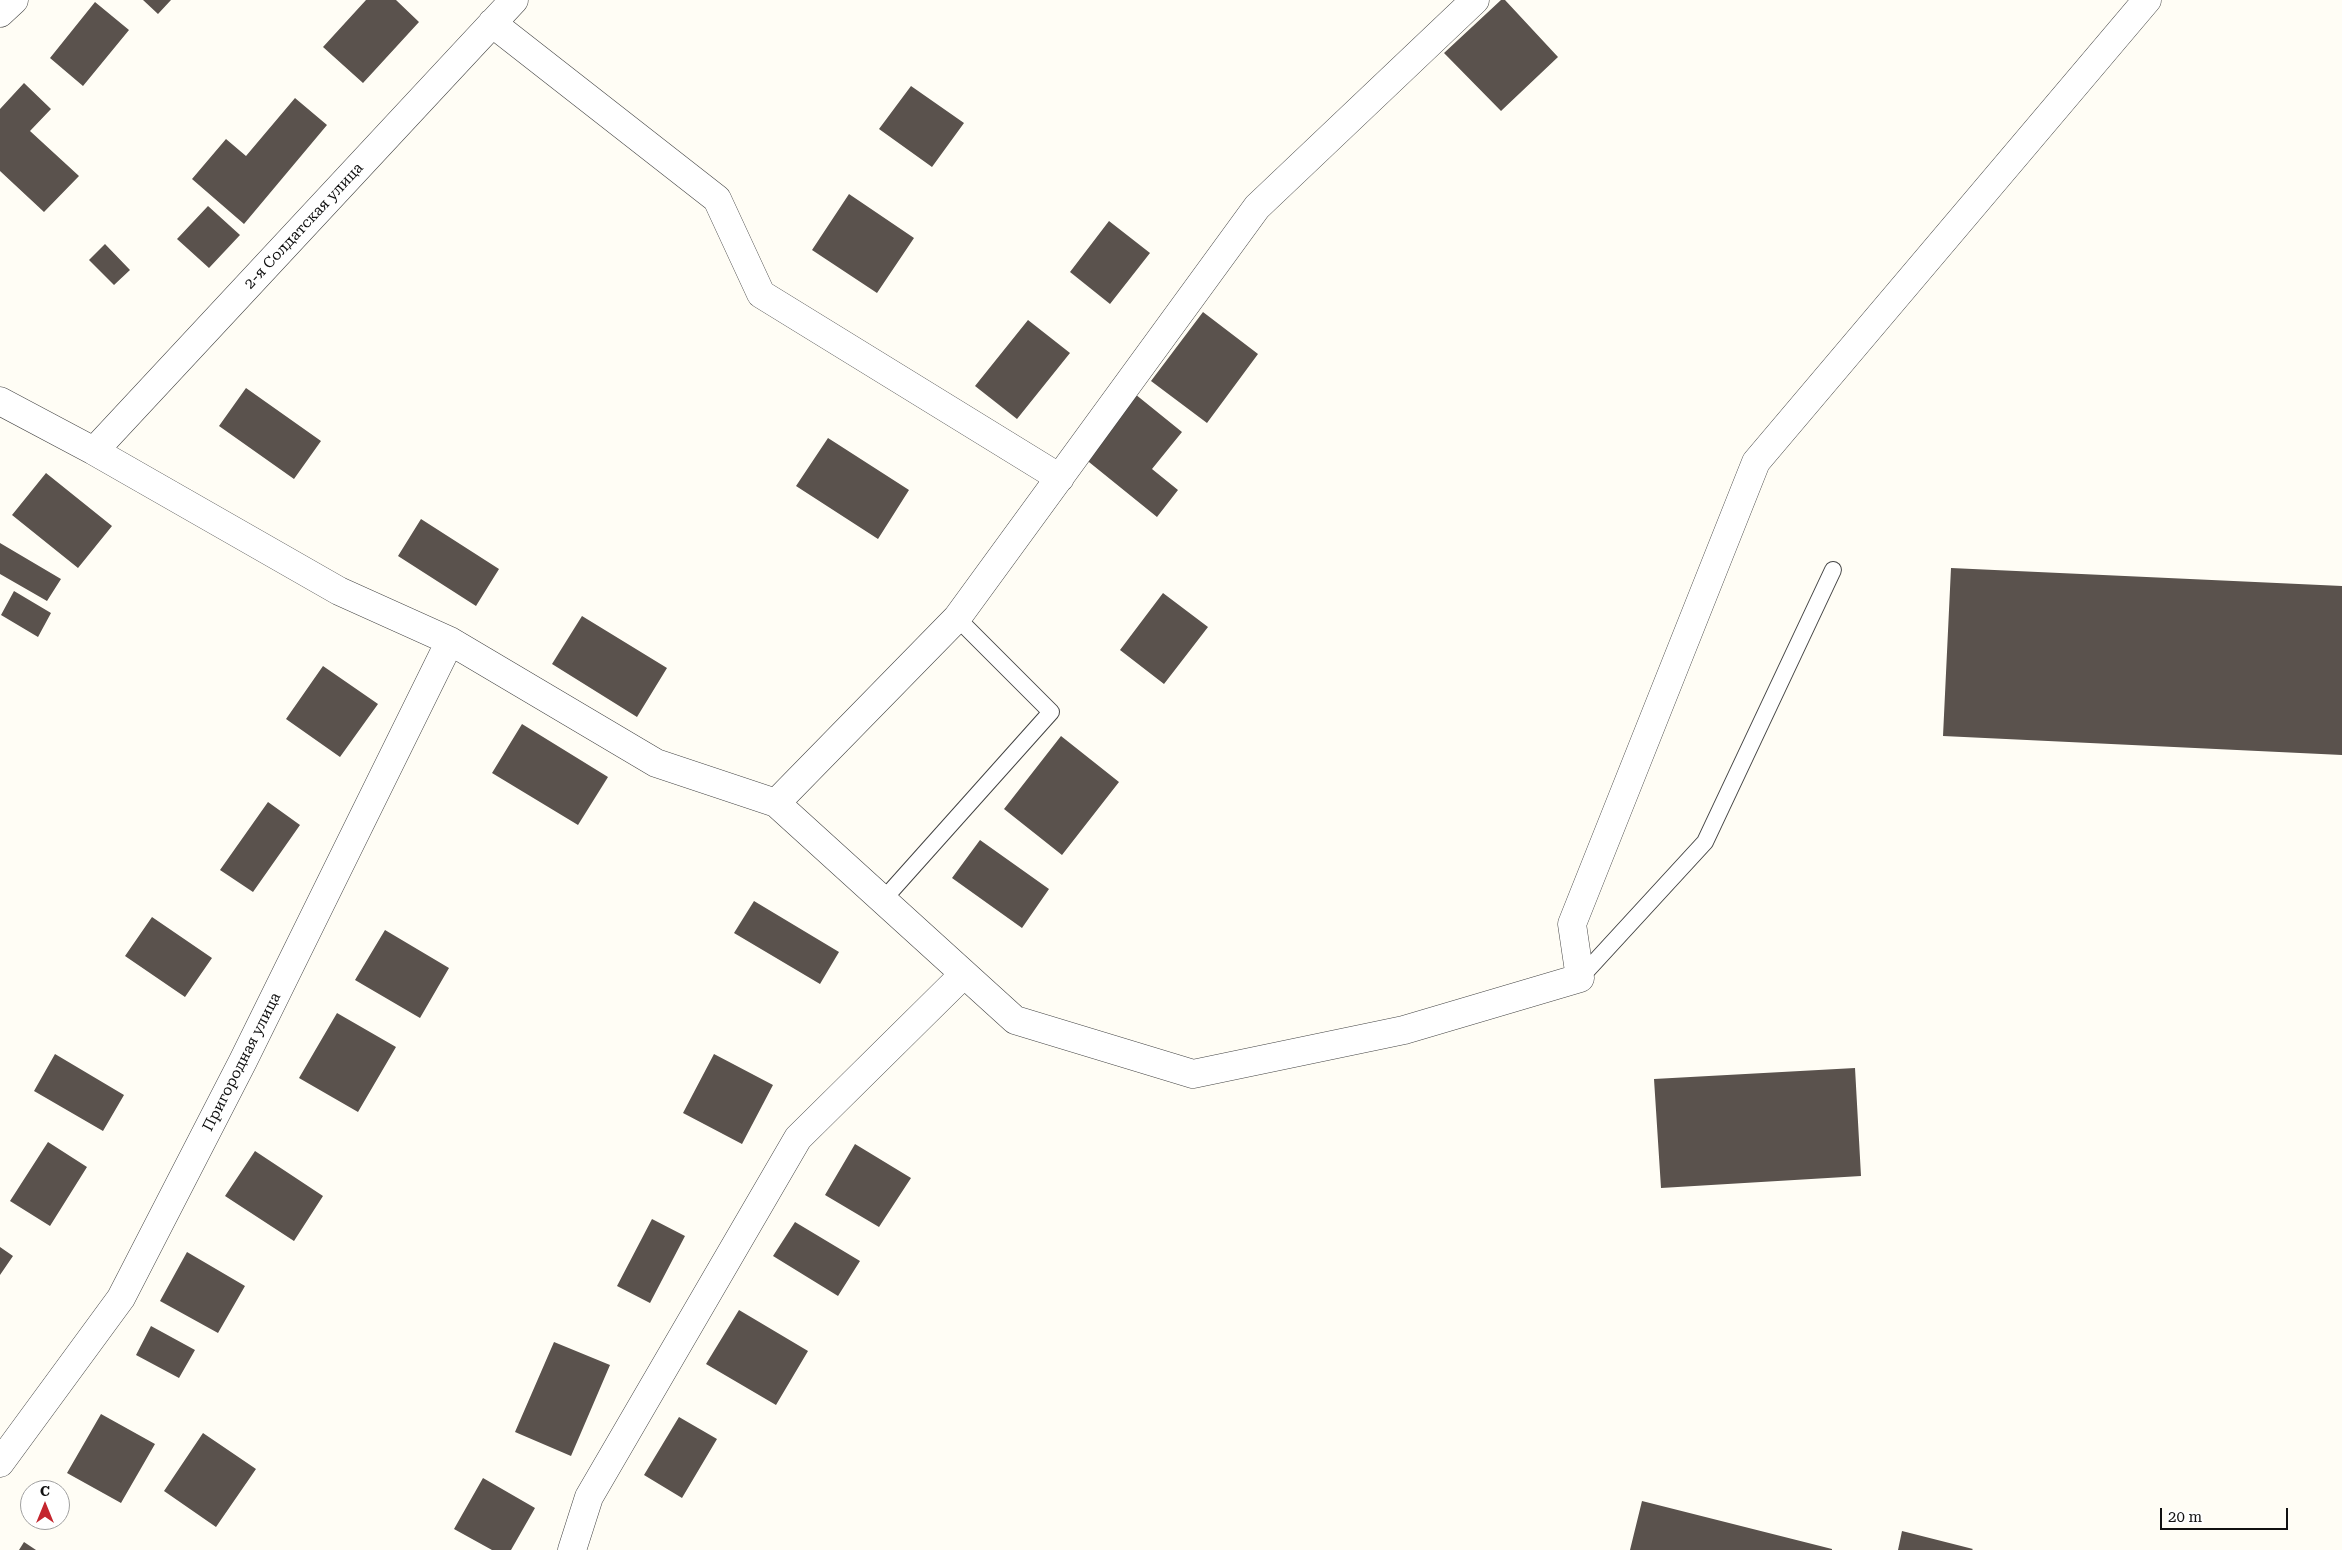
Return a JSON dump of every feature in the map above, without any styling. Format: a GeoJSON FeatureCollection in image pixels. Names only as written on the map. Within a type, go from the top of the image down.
{"type":"FeatureCollection","features":[{"type":"Feature","properties":{"kind":"street"},"geometry":{"type":"LineString","coordinates":[[0,13],[14,0]]}},
{"type":"Feature","properties":{"kind":"street","name":"2-я Солдатская улица"},"geometry":{"type":"LineString","coordinates":[[94,451],[514,0]]}},
{"type":"Feature","properties":{"kind":"street"},"geometry":{"type":"LineString","coordinates":[[776,803],[957,618],[1257,207],[1476,0]]}},
{"type":"Feature","properties":{"kind":"street"},"geometry":{"type":"LineString","coordinates":[[0,401],[94,451],[339,591],[450,641],[656,763],[776,803],[1015,1020],[1193,1074],[1404,1030],[1580,978],[1572,924],[1756,462],[2147,0]]}},
{"type":"Feature","properties":{"kind":"street"},"geometry":{"type":"LineString","coordinates":[[492,23],[717,199],[761,294],[1060,478]]}},
{"type":"Feature","properties":{"kind":"street","name":"Пригородная улица"},"geometry":{"type":"LineString","coordinates":[[0,1463],[121,1298],[248,1052],[450,641]]}},
{"type":"Feature","properties":{"kind":"street"},"geometry":{"type":"LineString","coordinates":[[572,1550],[589,1497],[798,1138],[964,974]]}},
{"type":"Feature","properties":{"kind":"lane"},"geometry":{"type":"LineString","coordinates":[[1580,978],[1705,842],[1833,570]]}},
{"type":"Feature","properties":{"kind":"lane"},"geometry":{"type":"LineString","coordinates":[[884,900],[1051,712],[957,618]]}},
{"type":"Feature","properties":{"kind":"building"},"geometry":{"type":"Polygon","coordinates":[[[143,0],[171,0],[158,14],[143,0]]]}},
{"type":"Feature","properties":{"kind":"building"},"geometry":{"type":"Polygon","coordinates":[[[366,0],[396,0],[419,22],[363,83],[323,47],[366,0]]]}},
{"type":"Feature","properties":{"kind":"building"},"geometry":{"type":"Polygon","coordinates":[[[1501,0],[1505,0],[1558,57],[1501,111],[1444,53],[1501,0]]]}},
{"type":"Feature","properties":{"kind":"building"},"geometry":{"type":"Polygon","coordinates":[[[95,2],[129,30],[83,86],[50,58],[95,2]]]}},
{"type":"Feature","properties":{"kind":"building"},"geometry":{"type":"Polygon","coordinates":[[[24,83],[51,109],[30,131],[79,176],[44,212],[0,171],[0,109],[24,83]]]}},
{"type":"Feature","properties":{"kind":"building"},"geometry":{"type":"Polygon","coordinates":[[[911,86],[964,123],[932,167],[879,129],[911,86]]]}},
{"type":"Feature","properties":{"kind":"building"},"geometry":{"type":"Polygon","coordinates":[[[295,98],[327,125],[244,224],[192,179],[226,139],[246,156],[295,98]]]}},
{"type":"Feature","properties":{"kind":"building"},"geometry":{"type":"Polygon","coordinates":[[[849,194],[914,238],[877,293],[812,250],[849,194]]]}},
{"type":"Feature","properties":{"kind":"building"},"geometry":{"type":"Polygon","coordinates":[[[208,206],[240,235],[209,268],[177,239],[208,206]]]}},
{"type":"Feature","properties":{"kind":"building"},"geometry":{"type":"Polygon","coordinates":[[[1109,221],[1150,253],[1110,304],[1070,272],[1109,221]]]}},
{"type":"Feature","properties":{"kind":"building"},"geometry":{"type":"Polygon","coordinates":[[[105,244],[130,270],[114,285],[89,260],[105,244]]]}},
{"type":"Feature","properties":{"kind":"building"},"geometry":{"type":"Polygon","coordinates":[[[1203,312],[1258,354],[1207,423],[1151,381],[1203,312]]]}},
{"type":"Feature","properties":{"kind":"building"},"geometry":{"type":"Polygon","coordinates":[[[1028,320],[1070,353],[1017,419],[975,386],[1028,320]]]}},
{"type":"Feature","properties":{"kind":"building"},"geometry":{"type":"Polygon","coordinates":[[[246,388],[321,441],[294,479],[219,426],[246,388]]]}},
{"type":"Feature","properties":{"kind":"building"},"geometry":{"type":"Polygon","coordinates":[[[1135,394],[1182,432],[1152,469],[1178,490],[1157,517],[1084,458],[1135,394]]]}},
{"type":"Feature","properties":{"kind":"building"},"geometry":{"type":"Polygon","coordinates":[[[828,438],[909,490],[878,539],[796,486],[828,438]]]}},
{"type":"Feature","properties":{"kind":"building"},"geometry":{"type":"Polygon","coordinates":[[[46,473],[112,526],[78,568],[12,515],[46,473]]]}},
{"type":"Feature","properties":{"kind":"building"},"geometry":{"type":"Polygon","coordinates":[[[421,519],[499,569],[476,606],[398,556],[421,519]]]}},
{"type":"Feature","properties":{"kind":"building"},"geometry":{"type":"Polygon","coordinates":[[[0,543],[61,579],[47,601],[0,574],[0,543]]]}},
{"type":"Feature","properties":{"kind":"building"},"geometry":{"type":"Polygon","coordinates":[[[1951,568],[2342,586],[2342,755],[1943,736],[1951,568]]]}},
{"type":"Feature","properties":{"kind":"building"},"geometry":{"type":"Polygon","coordinates":[[[14,591],[51,613],[38,637],[1,615],[14,591]]]}},
{"type":"Feature","properties":{"kind":"building"},"geometry":{"type":"Polygon","coordinates":[[[1163,593],[1208,627],[1164,684],[1120,650],[1163,593]]]}},
{"type":"Feature","properties":{"kind":"building"},"geometry":{"type":"Polygon","coordinates":[[[582,616],[667,668],[637,717],[552,664],[582,616]]]}},
{"type":"Feature","properties":{"kind":"building"},"geometry":{"type":"Polygon","coordinates":[[[323,666],[378,704],[340,757],[286,719],[323,666]]]}},
{"type":"Feature","properties":{"kind":"building"},"geometry":{"type":"Polygon","coordinates":[[[522,724],[608,777],[578,825],[492,773],[522,724]]]}},
{"type":"Feature","properties":{"kind":"building"},"geometry":{"type":"Polygon","coordinates":[[[1061,736],[1119,782],[1062,855],[1004,809],[1061,736]]]}},
{"type":"Feature","properties":{"kind":"building"},"geometry":{"type":"Polygon","coordinates":[[[268,802],[300,825],[253,892],[220,870],[268,802]]]}},
{"type":"Feature","properties":{"kind":"building"},"geometry":{"type":"Polygon","coordinates":[[[980,840],[1049,889],[1022,928],[952,878],[980,840]]]}},
{"type":"Feature","properties":{"kind":"building"},"geometry":{"type":"Polygon","coordinates":[[[754,901],[839,952],[820,984],[734,933],[754,901]]]}},
{"type":"Feature","properties":{"kind":"building"},"geometry":{"type":"Polygon","coordinates":[[[152,917],[212,958],[185,997],[125,956],[152,917]]]}},
{"type":"Feature","properties":{"kind":"building"},"geometry":{"type":"Polygon","coordinates":[[[385,930],[449,968],[420,1018],[355,980],[385,930]]]}},
{"type":"Feature","properties":{"kind":"building"},"geometry":{"type":"Polygon","coordinates":[[[337,1013],[396,1047],[358,1112],[299,1078],[337,1013]]]}},
{"type":"Feature","properties":{"kind":"building"},"geometry":{"type":"Polygon","coordinates":[[[55,1054],[124,1095],[103,1131],[34,1091],[55,1054]]]}},
{"type":"Feature","properties":{"kind":"building"},"geometry":{"type":"Polygon","coordinates":[[[714,1054],[773,1085],[742,1144],[683,1113],[714,1054]]]}},
{"type":"Feature","properties":{"kind":"building"},"geometry":{"type":"Polygon","coordinates":[[[1855,1068],[1861,1176],[1661,1188],[1654,1079],[1855,1068]]]}},
{"type":"Feature","properties":{"kind":"building"},"geometry":{"type":"Polygon","coordinates":[[[48,1142],[87,1167],[50,1226],[10,1201],[48,1142]]]}},
{"type":"Feature","properties":{"kind":"building"},"geometry":{"type":"Polygon","coordinates":[[[855,1144],[911,1178],[879,1227],[825,1195],[855,1144]]]}},
{"type":"Feature","properties":{"kind":"building"},"geometry":{"type":"Polygon","coordinates":[[[255,1151],[323,1196],[294,1241],[225,1196],[255,1151]]]}},
{"type":"Feature","properties":{"kind":"building"},"geometry":{"type":"Polygon","coordinates":[[[652,1219],[685,1236],[650,1303],[617,1286],[652,1219]]]}},
{"type":"Feature","properties":{"kind":"building"},"geometry":{"type":"Polygon","coordinates":[[[795,1222],[860,1261],[838,1296],[773,1256],[795,1222]]]}},
{"type":"Feature","properties":{"kind":"building"},"geometry":{"type":"Polygon","coordinates":[[[0,1247],[13,1256],[0,1275],[0,1247]]]}},
{"type":"Feature","properties":{"kind":"building"},"geometry":{"type":"Polygon","coordinates":[[[187,1252],[245,1286],[218,1333],[160,1301],[187,1252]]]}},
{"type":"Feature","properties":{"kind":"building"},"geometry":{"type":"Polygon","coordinates":[[[739,1310],[808,1351],[776,1405],[706,1364],[739,1310]]]}},
{"type":"Feature","properties":{"kind":"building"},"geometry":{"type":"Polygon","coordinates":[[[151,1326],[195,1350],[179,1378],[136,1355],[151,1326]]]}},
{"type":"Feature","properties":{"kind":"building"},"geometry":{"type":"Polygon","coordinates":[[[554,1342],[610,1365],[571,1456],[515,1432],[554,1342]]]}},
{"type":"Feature","properties":{"kind":"building"},"geometry":{"type":"Polygon","coordinates":[[[101,1414],[155,1444],[121,1503],[67,1473],[101,1414]]]}},
{"type":"Feature","properties":{"kind":"building"},"geometry":{"type":"Polygon","coordinates":[[[679,1417],[717,1439],[682,1498],[644,1475],[679,1417]]]}},
{"type":"Feature","properties":{"kind":"building"},"geometry":{"type":"Polygon","coordinates":[[[203,1433],[256,1469],[216,1527],[164,1491],[203,1433]]]}},
{"type":"Feature","properties":{"kind":"building"},"geometry":{"type":"Polygon","coordinates":[[[483,1478],[535,1508],[511,1550],[492,1550],[454,1529],[483,1478]]]}},
{"type":"Feature","properties":{"kind":"building"},"geometry":{"type":"Polygon","coordinates":[[[1642,1501],[1832,1549],[1832,1550],[1630,1550],[1642,1501]]]}},
{"type":"Feature","properties":{"kind":"building"},"geometry":{"type":"Polygon","coordinates":[[[1902,1531],[1973,1549],[1898,1550],[1902,1531]]]}},
{"type":"Feature","properties":{"kind":"building"},"geometry":{"type":"Polygon","coordinates":[[[24,1542],[36,1550],[19,1550],[24,1542]]]}}]}
